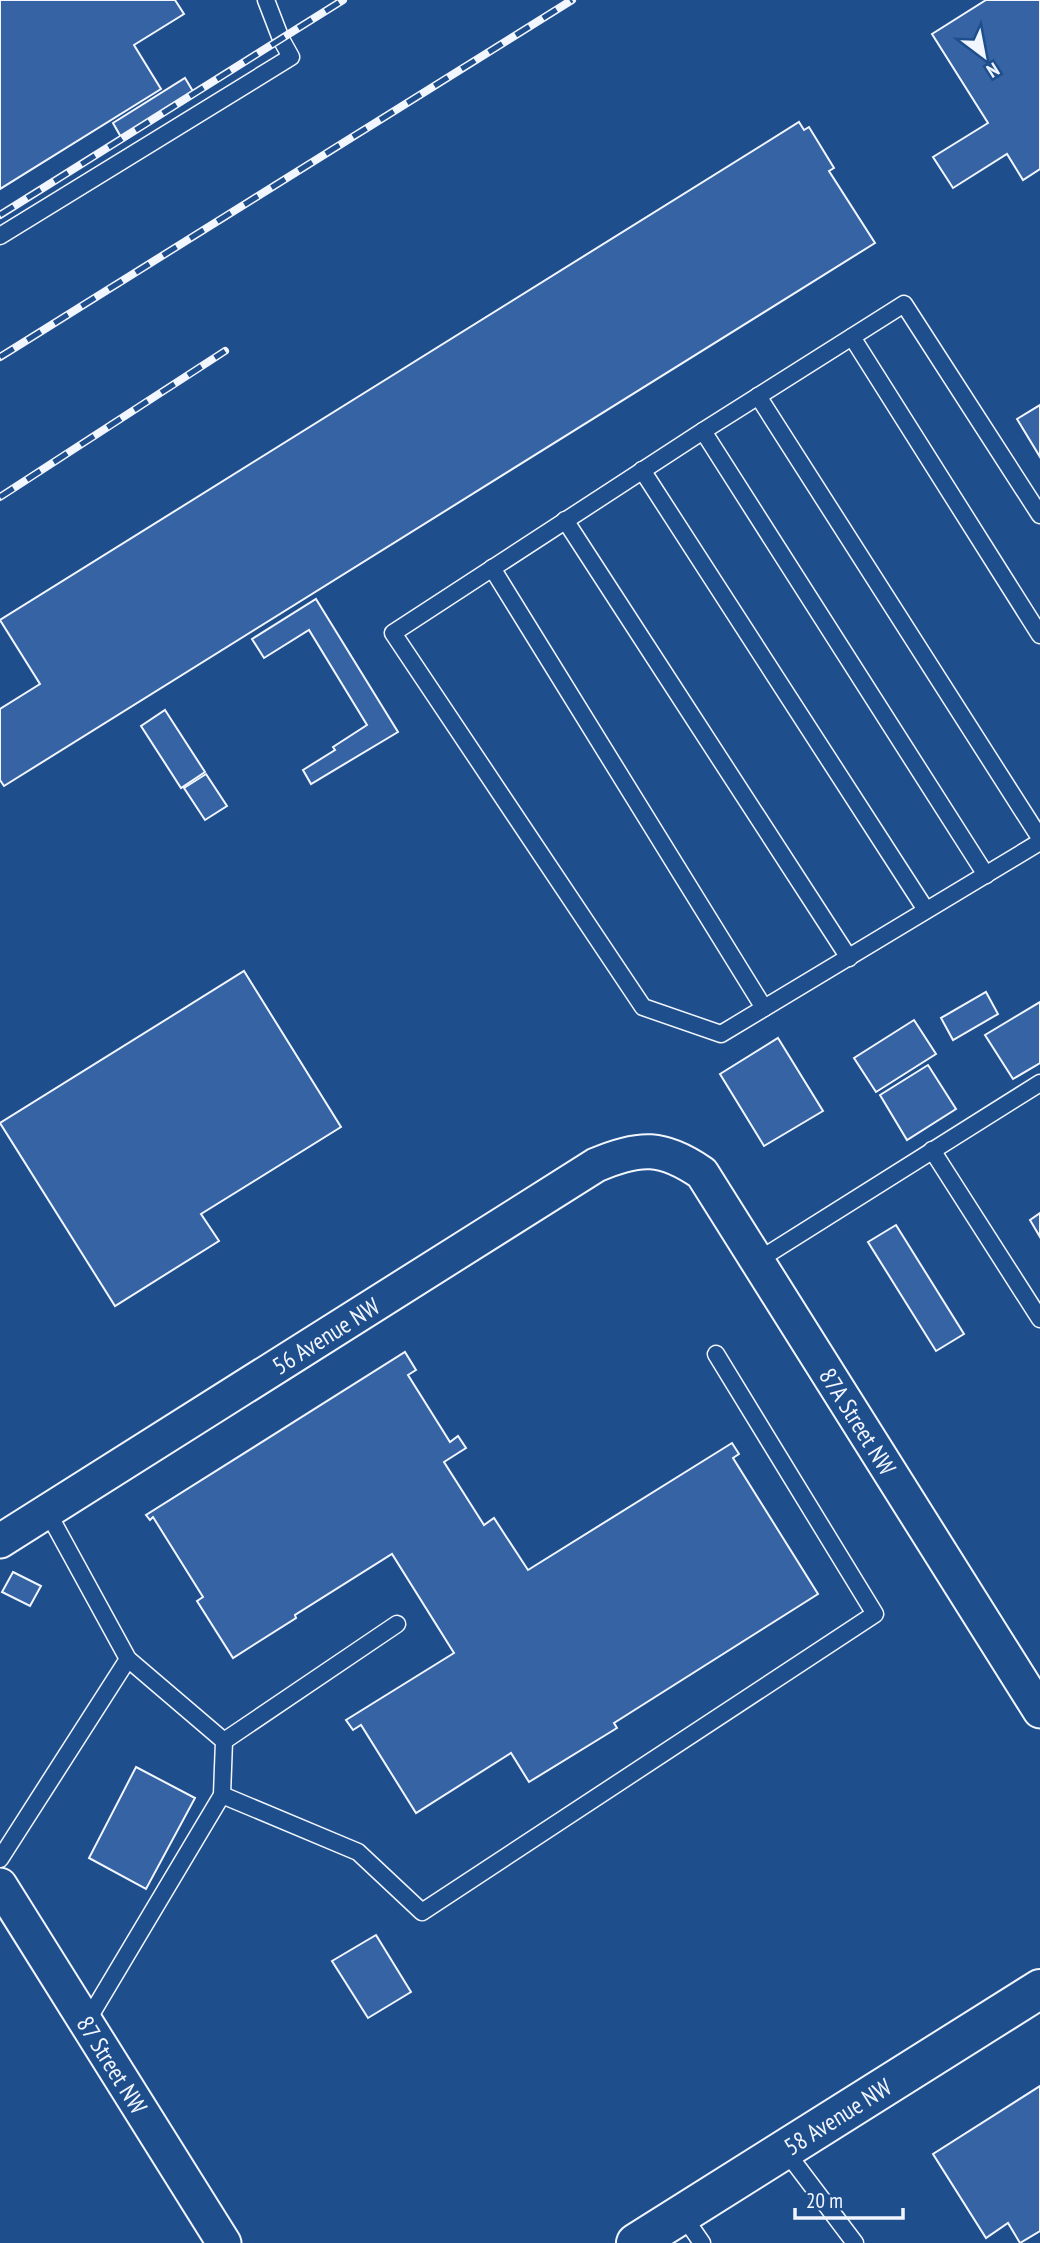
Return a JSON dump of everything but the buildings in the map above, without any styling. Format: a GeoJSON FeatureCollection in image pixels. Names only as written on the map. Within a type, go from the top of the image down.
{"type":"FeatureCollection","features":[{"type":"Feature","properties":{"kind":"street","name":"87A Street NW"},"geometry":{"type":"LineString","coordinates":[[660,1152],[680,1158],[702,1173],[1040,1711]]}},
{"type":"Feature","properties":{"kind":"street","name":"56 Avenue NW"},"geometry":{"type":"LineString","coordinates":[[0,1541],[596,1165],[619,1155],[660,1152]]}},
{"type":"Feature","properties":{"kind":"street","name":"87 Street NW"},"geometry":{"type":"LineString","coordinates":[[0,1885],[224,2243]]}},
{"type":"Feature","properties":{"kind":"street","name":"58 Avenue NW"},"geometry":{"type":"LineString","coordinates":[[636,2243],[692,2228],[784,2149],[1040,1989]]}},
{"type":"Feature","properties":{"kind":"lane"},"geometry":{"type":"LineString","coordinates":[[0,236],[291,57],[265,0]]}},
{"type":"Feature","properties":{"kind":"lane"},"geometry":{"type":"LineString","coordinates":[[758,396],[1040,840],[721,1034],[643,1007],[393,633],[642,470],[758,396],[904,304],[1040,515]]}},
{"type":"Feature","properties":{"kind":"lane"},"geometry":{"type":"LineString","coordinates":[[852,337],[1040,635]]}},
{"type":"Feature","properties":{"kind":"lane"},"geometry":{"type":"LineString","coordinates":[[703,431],[986,875]]}},
{"type":"Feature","properties":{"kind":"lane"},"geometry":{"type":"LineString","coordinates":[[642,470],[926,910]]}},
{"type":"Feature","properties":{"kind":"lane"},"geometry":{"type":"LineString","coordinates":[[565,520],[849,958]]}},
{"type":"Feature","properties":{"kind":"lane"},"geometry":{"type":"LineString","coordinates":[[492,568],[764,1008]]}},
{"type":"Feature","properties":{"kind":"lane"},"geometry":{"type":"LineString","coordinates":[[757,1261],[1040,1083]]}},
{"type":"Feature","properties":{"kind":"lane"},"geometry":{"type":"LineString","coordinates":[[932,1150],[1040,1319]]}},
{"type":"Feature","properties":{"kind":"lane"},"geometry":{"type":"LineString","coordinates":[[222,1795],[358,1852],[422,1912],[876,1614],[716,1354]]}},
{"type":"Feature","properties":{"kind":"lane"},"geometry":{"type":"LineString","coordinates":[[47,1511],[128,1659],[224,1741]]}},
{"type":"Feature","properties":{"kind":"lane"},"geometry":{"type":"LineString","coordinates":[[224,1741],[397,1624]]}},
{"type":"Feature","properties":{"kind":"lane"},"geometry":{"type":"LineString","coordinates":[[0,1859],[128,1659]]}},
{"type":"Feature","properties":{"kind":"lane"},"geometry":{"type":"LineString","coordinates":[[86,2023],[222,1795],[224,1741]]}},
{"type":"Feature","properties":{"kind":"lane"},"geometry":{"type":"LineString","coordinates":[[784,2149],[855,2243]]}},
{"type":"Feature","properties":{"kind":"railway"},"geometry":{"type":"LineString","coordinates":[[0,215],[343,0]]}},
{"type":"Feature","properties":{"kind":"railway"},"geometry":{"type":"LineString","coordinates":[[0,357],[572,0]]}},
{"type":"Feature","properties":{"kind":"railway"},"geometry":{"type":"LineString","coordinates":[[0,497],[225,351]]}}]}
